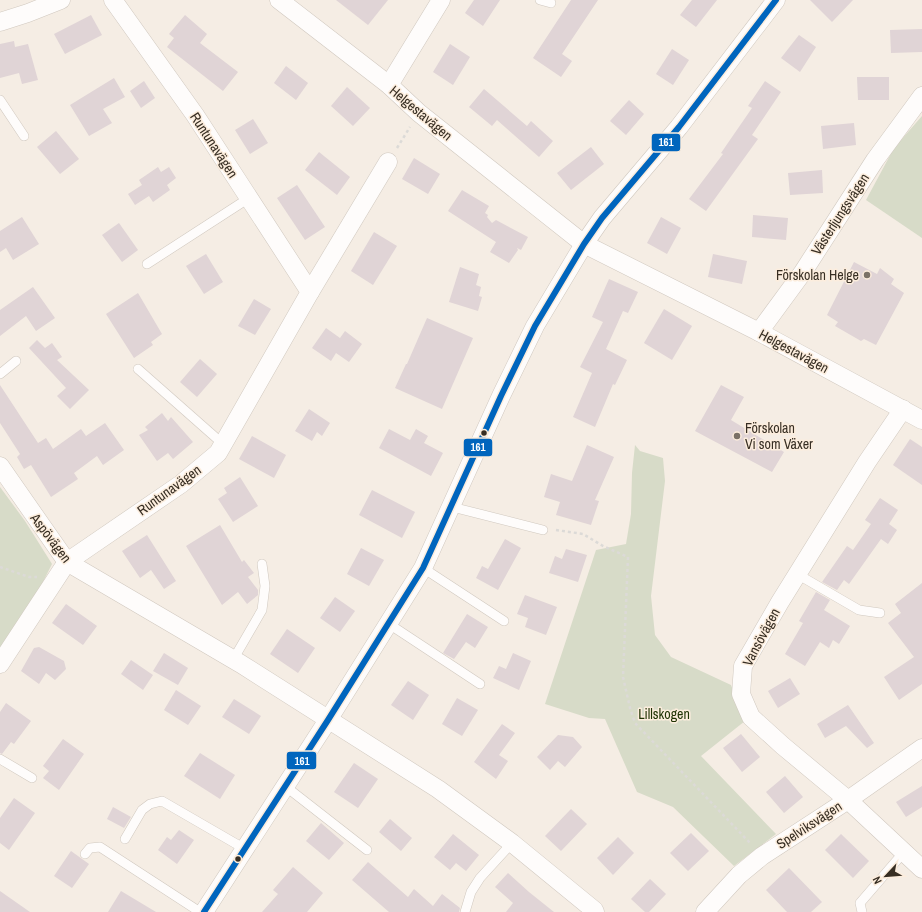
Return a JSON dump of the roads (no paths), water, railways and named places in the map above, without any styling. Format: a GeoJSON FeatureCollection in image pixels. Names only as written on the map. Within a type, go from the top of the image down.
{"type":"FeatureCollection","features":[{"type":"Feature","properties":{"kind":"street"},"geometry":{"type":"LineString","coordinates":[[0,22],[61,0]]}},
{"type":"Feature","properties":{"kind":"street","name":"Runtunavägen"},"geometry":{"type":"LineString","coordinates":[[113,0],[195,115],[310,292]]}},
{"type":"Feature","properties":{"kind":"street","name":"Helgestavägen"},"geometry":{"type":"LineString","coordinates":[[279,0],[389,85],[419,113],[584,244],[759,332],[922,420]]}},
{"type":"Feature","properties":{"kind":"street"},"geometry":{"type":"LineString","coordinates":[[389,85],[441,0]]}},
{"type":"Feature","properties":{"kind":"street"},"geometry":{"type":"LineString","coordinates":[[204,912],[328,720],[423,568],[452,507],[501,396],[535,326],[584,244],[602,218],[679,127],[776,0]]}},
{"type":"Feature","properties":{"kind":"street","name":"Västerljungsvägen"},"geometry":{"type":"LineString","coordinates":[[759,332],[803,272],[875,160],[922,96]]}},
{"type":"Feature","properties":{"kind":"street","name":"Runtunavägen"},"geometry":{"type":"LineString","coordinates":[[0,664],[67,562],[181,484],[218,453],[310,292],[388,162]]}},
{"type":"Feature","properties":{"kind":"street","name":"Vansövägen"},"geometry":{"type":"LineString","coordinates":[[903,409],[867,462],[797,574],[743,666],[741,694],[751,717],[783,746],[848,800],[922,870]]}},
{"type":"Feature","properties":{"kind":"street","name":"Aspövägen"},"geometry":{"type":"LineString","coordinates":[[0,466],[67,562],[233,660],[438,789],[512,843],[595,912]]}},
{"type":"Feature","properties":{"kind":"street","name":"Spelviksvägen"},"geometry":{"type":"LineString","coordinates":[[705,912],[739,875],[762,856],[848,800],[922,748]]}},
{"type":"Feature","properties":{"kind":"lane"},"geometry":{"type":"LineString","coordinates":[[540,0],[551,3]]}},
{"type":"Feature","properties":{"kind":"lane"},"geometry":{"type":"LineString","coordinates":[[0,100],[24,136]]}},
{"type":"Feature","properties":{"kind":"lane"},"geometry":{"type":"LineString","coordinates":[[147,264],[249,198]]}},
{"type":"Feature","properties":{"kind":"lane"},"geometry":{"type":"LineString","coordinates":[[0,374],[16,361]]}},
{"type":"Feature","properties":{"kind":"lane"},"geometry":{"type":"LineString","coordinates":[[138,369],[223,444]]}},
{"type":"Feature","properties":{"kind":"lane"},"geometry":{"type":"LineString","coordinates":[[452,507],[543,530]]}},
{"type":"Feature","properties":{"kind":"lane"},"geometry":{"type":"LineString","coordinates":[[233,660],[262,610],[265,586],[262,564]]}},
{"type":"Feature","properties":{"kind":"lane"},"geometry":{"type":"LineString","coordinates":[[423,568],[504,621]]}},
{"type":"Feature","properties":{"kind":"lane"},"geometry":{"type":"LineString","coordinates":[[797,574],[859,610],[880,613]]}},
{"type":"Feature","properties":{"kind":"lane"},"geometry":{"type":"LineString","coordinates":[[389,624],[480,684]]}},
{"type":"Feature","properties":{"kind":"lane"},"geometry":{"type":"LineString","coordinates":[[0,759],[32,778]]}},
{"type":"Feature","properties":{"kind":"lane"},"geometry":{"type":"LineString","coordinates":[[285,786],[367,850]]}},
{"type":"Feature","properties":{"kind":"lane"},"geometry":{"type":"LineString","coordinates":[[125,839],[142,810],[150,804],[162,802],[245,849]]}},
{"type":"Feature","properties":{"kind":"lane"},"geometry":{"type":"LineString","coordinates":[[465,912],[471,892],[480,878],[512,843]]}},
{"type":"Feature","properties":{"kind":"lane"},"geometry":{"type":"LineString","coordinates":[[85,854],[90,848],[100,847],[200,912]]}},
{"type":"Feature","properties":{"kind":"lane"},"geometry":{"type":"LineString","coordinates":[[862,912],[860,903],[904,852]]}},
{"type":"Feature","properties":{"kind":"place","name":"Förskolan Helge"},"geometry":{"type":"Point","coordinates":[867,275]}},
{"type":"Feature","properties":{"kind":"place","name":"Förskolan Vi som Växer"},"geometry":{"type":"Point","coordinates":[737,436]}},
{"type":"Feature","properties":{"kind":"park label","name":"Lillskogen"},"geometry":{"type":"Point","coordinates":[664,714]}}]}
